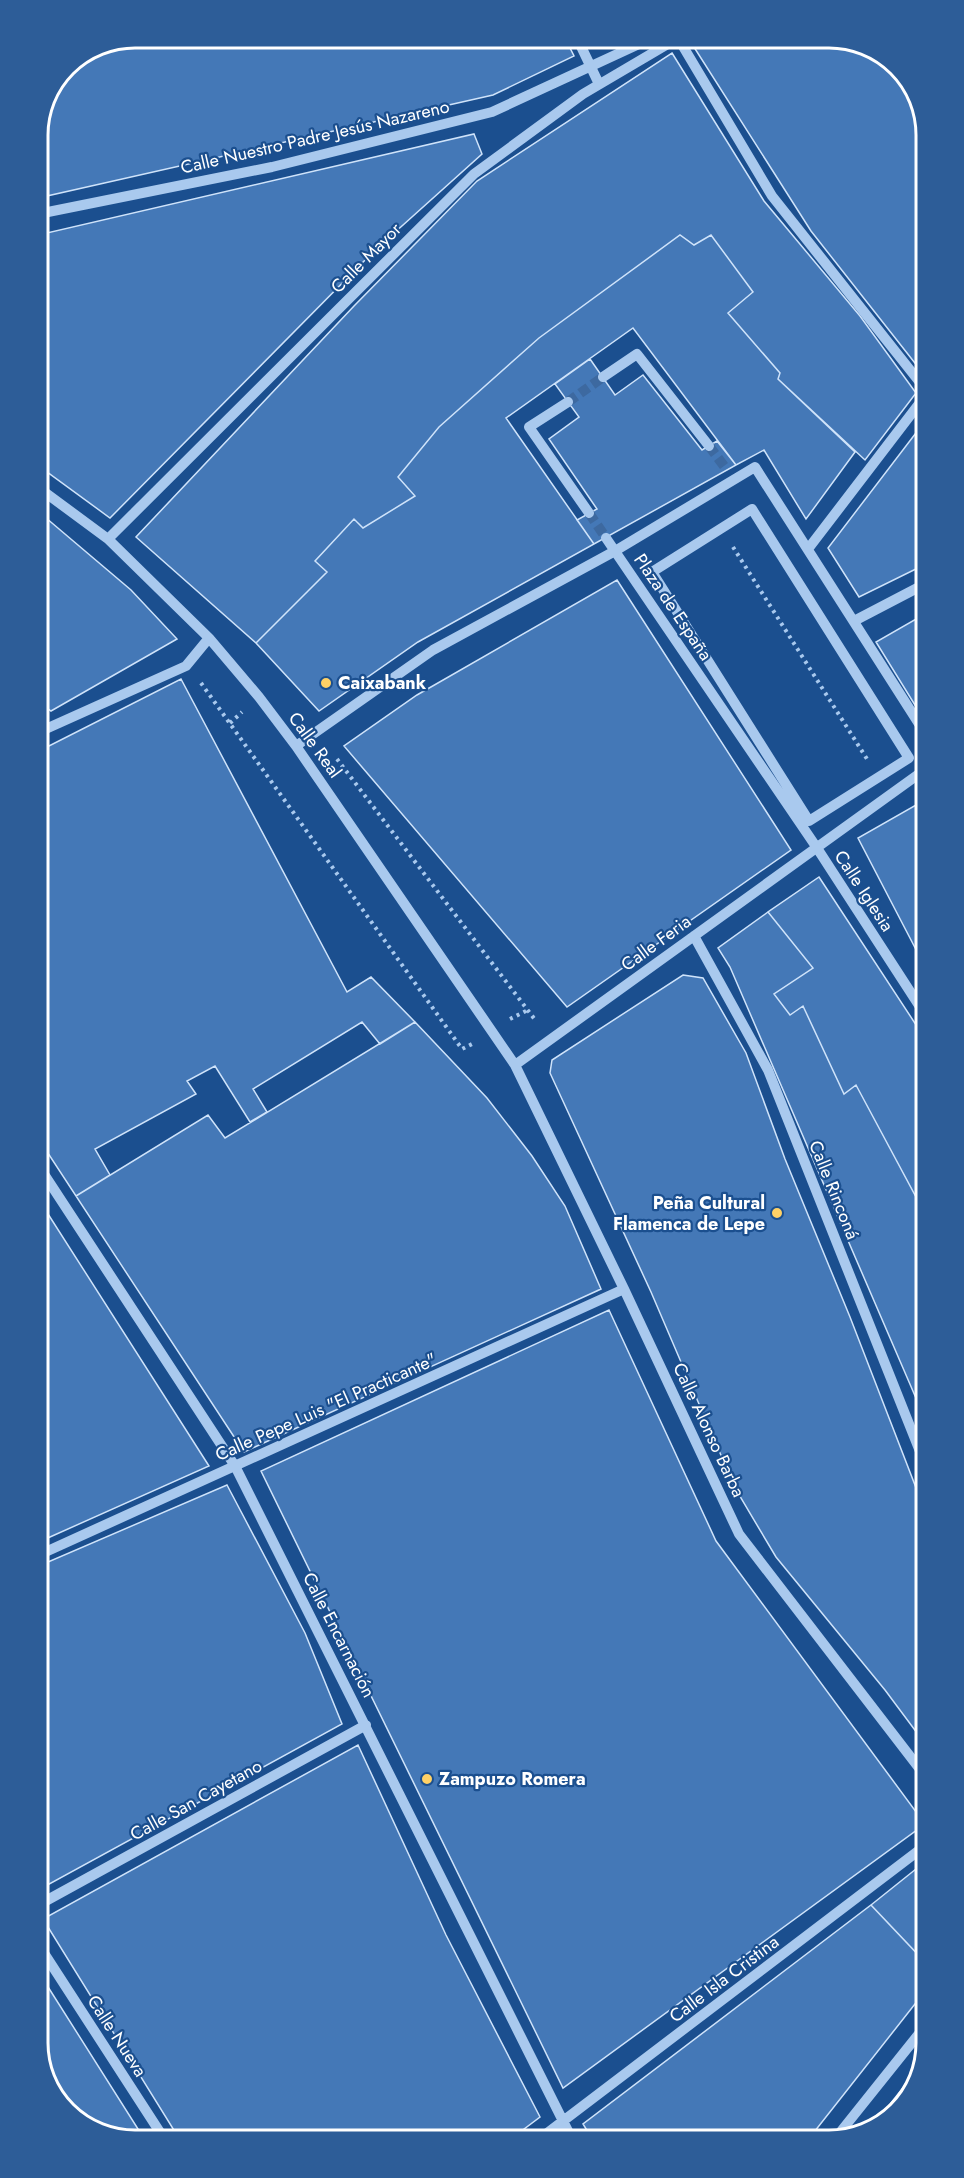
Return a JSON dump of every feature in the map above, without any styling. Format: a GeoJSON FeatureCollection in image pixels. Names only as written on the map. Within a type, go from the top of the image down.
{"type":"FeatureCollection","features":[{"type":"Feature","properties":{"kind":"street"},"geometry":{"type":"LineString","coordinates":[[582,48],[599,84]]}},
{"type":"Feature","properties":{"kind":"street"},"geometry":{"type":"LineString","coordinates":[[591,67],[631,48]]}},
{"type":"Feature","properties":{"kind":"street","name":"Calle Mayor"},"geometry":{"type":"LineString","coordinates":[[108,539],[474,174],[583,94],[661,48]]}},
{"type":"Feature","properties":{"kind":"street"},"geometry":{"type":"LineString","coordinates":[[684,48],[772,196],[916,377]]}},
{"type":"Feature","properties":{"kind":"street","name":"Calle Nuestro Padre Jesús Nazareno"},"geometry":{"type":"LineString","coordinates":[[48,212],[272,167],[492,112],[591,67]]}},
{"type":"Feature","properties":{"kind":"street"},"geometry":{"type":"LineString","coordinates":[[603,377],[638,354],[709,446]]}},
{"type":"Feature","properties":{"kind":"street"},"geometry":{"type":"LineString","coordinates":[[568,402],[529,427],[589,513]]}},
{"type":"Feature","properties":{"kind":"street"},"geometry":{"type":"LineString","coordinates":[[808,549],[916,408]]}},
{"type":"Feature","properties":{"kind":"street","name":"Plaza de España"},"geometry":{"type":"LineString","coordinates":[[817,848],[615,551],[731,475],[755,467],[916,719]]}},
{"type":"Feature","properties":{"kind":"street","name":"Calle Real"},"geometry":{"type":"LineString","coordinates":[[48,495],[108,539],[209,638],[259,697],[296,746],[515,1065]]}},
{"type":"Feature","properties":{"kind":"street","name":"Plaza de España"},"geometry":{"type":"LineString","coordinates":[[752,509],[909,758],[809,821],[652,572],[722,528],[752,509]]}},
{"type":"Feature","properties":{"kind":"street"},"geometry":{"type":"LineString","coordinates":[[296,746],[434,650],[615,551],[606,538]]}},
{"type":"Feature","properties":{"kind":"street"},"geometry":{"type":"LineString","coordinates":[[854,621],[916,588]]}},
{"type":"Feature","properties":{"kind":"street"},"geometry":{"type":"LineString","coordinates":[[48,724],[186,666],[209,638]]}},
{"type":"Feature","properties":{"kind":"street"},"geometry":{"type":"LineString","coordinates":[[817,848],[916,776]]}},
{"type":"Feature","properties":{"kind":"street","name":"Calle Feria"},"geometry":{"type":"LineString","coordinates":[[515,1065],[817,848]]}},
{"type":"Feature","properties":{"kind":"street","name":"Calle Iglesia"},"geometry":{"type":"LineString","coordinates":[[817,848],[916,1001]]}},
{"type":"Feature","properties":{"kind":"street","name":"Calle Rinconá"},"geometry":{"type":"LineString","coordinates":[[694,936],[768,1070],[916,1441]]}},
{"type":"Feature","properties":{"kind":"street","name":"Calle Alonso Barba"},"geometry":{"type":"LineString","coordinates":[[515,1065],[624,1289],[739,1534],[916,1764]]}},
{"type":"Feature","properties":{"kind":"street","name":"Calle Encarnación"},"geometry":{"type":"LineString","coordinates":[[48,1180],[235,1466],[567,2130]]}},
{"type":"Feature","properties":{"kind":"street","name":"Calle Pepe Luis \"El Practicante\""},"geometry":{"type":"LineString","coordinates":[[48,1551],[624,1289]]}},
{"type":"Feature","properties":{"kind":"street","name":"Calle San Cayetano"},"geometry":{"type":"LineString","coordinates":[[48,1900],[366,1725]]}},
{"type":"Feature","properties":{"kind":"street","name":"Calle Isla Cristina"},"geometry":{"type":"LineString","coordinates":[[552,2130],[916,1853]]}},
{"type":"Feature","properties":{"kind":"street","name":"Calle Nueva"},"geometry":{"type":"LineString","coordinates":[[48,1959],[159,2130]]}},
{"type":"Feature","properties":{"kind":"street"},"geometry":{"type":"LineString","coordinates":[[843,2128],[916,2038]]}},
{"type":"Feature","properties":{"kind":"path"},"geometry":{"type":"LineString","coordinates":[[722,528],[879,777]]}},
{"type":"Feature","properties":{"kind":"path"},"geometry":{"type":"LineString","coordinates":[[199,681],[462,1049],[472,1044]]}},
{"type":"Feature","properties":{"kind":"path"},"geometry":{"type":"LineString","coordinates":[[230,723],[247,707]]}},
{"type":"Feature","properties":{"kind":"path"},"geometry":{"type":"LineString","coordinates":[[333,754],[539,1026]]}},
{"type":"Feature","properties":{"kind":"path"},"geometry":{"type":"LineString","coordinates":[[510,1019],[528,1010]]}},
{"type":"Feature","properties":{"kind":"building"},"geometry":{"type":"Polygon","coordinates":[[[135,48],[570,48],[574,56],[493,95],[48,196],[48,129],[55,102],[73,73],[102,55],[118,50],[135,48]]]}},
{"type":"Feature","properties":{"kind":"building"},"geometry":{"type":"Polygon","coordinates":[[[695,48],[835,48],[846,50],[862,55],[882,66],[891,73],[901,87],[911,107],[916,135],[916,364],[811,231],[695,48]]]}},
{"type":"Feature","properties":{"kind":"building"},"geometry":{"type":"Polygon","coordinates":[[[672,53],[764,201],[860,316],[916,393],[865,460],[778,379],[780,373],[728,313],[753,292],[711,235],[694,245],[680,235],[539,338],[439,427],[398,477],[415,496],[363,528],[354,519],[315,561],[327,572],[256,643],[136,537],[354,306],[477,181],[672,53]]]}},
{"type":"Feature","properties":{"kind":"building"},"geometry":{"type":"Polygon","coordinates":[[[474,134],[482,154],[373,252],[110,518],[48,473],[48,233],[474,134]]]}},
{"type":"Feature","properties":{"kind":"building"},"geometry":{"type":"Polygon","coordinates":[[[680,235],[694,245],[711,235],[753,292],[728,313],[780,373],[778,379],[855,452],[806,519],[764,450],[736,465],[633,328],[506,418],[594,544],[418,642],[319,711],[256,643],[327,572],[315,561],[354,519],[363,528],[415,496],[398,477],[439,427],[539,338],[680,235]]]}},
{"type":"Feature","properties":{"kind":"building"},"geometry":{"type":"Polygon","coordinates":[[[590,359],[615,395],[643,375],[702,450],[717,441],[736,465],[594,544],[577,520],[597,509],[549,439],[579,417],[555,384],[590,359]]]}},
{"type":"Feature","properties":{"kind":"building"},"geometry":{"type":"Polygon","coordinates":[[[916,433],[916,569],[859,597],[828,548],[916,433]]]}},
{"type":"Feature","properties":{"kind":"building"},"geometry":{"type":"Polygon","coordinates":[[[48,520],[131,590],[177,639],[51,711],[48,709],[48,520]]]}},
{"type":"Feature","properties":{"kind":"building"},"geometry":{"type":"Polygon","coordinates":[[[617,580],[791,850],[567,1007],[344,746],[417,695],[617,580]]]}},
{"type":"Feature","properties":{"kind":"building"},"geometry":{"type":"Polygon","coordinates":[[[916,619],[916,707],[876,642],[916,619]]]}},
{"type":"Feature","properties":{"kind":"building"},"geometry":{"type":"Polygon","coordinates":[[[181,679],[347,992],[371,977],[415,1022],[380,1044],[362,1022],[253,1089],[267,1112],[250,1122],[215,1066],[187,1081],[196,1094],[95,1149],[110,1175],[76,1196],[48,1153],[48,746],[181,679]]]}},
{"type":"Feature","properties":{"kind":"building"},"geometry":{"type":"Polygon","coordinates":[[[916,805],[916,950],[858,838],[916,805]]]}},
{"type":"Feature","properties":{"kind":"building"},"geometry":{"type":"Polygon","coordinates":[[[819,877],[916,1025],[916,1197],[856,1085],[844,1094],[803,1006],[790,1015],[774,994],[813,968],[768,912],[819,877]]]}},
{"type":"Feature","properties":{"kind":"building"},"geometry":{"type":"Polygon","coordinates":[[[768,912],[813,968],[774,994],[790,1015],[803,1006],[844,1094],[856,1085],[916,1197],[916,1398],[730,967],[718,948],[768,912]]]}},
{"type":"Feature","properties":{"kind":"building"},"geometry":{"type":"Polygon","coordinates":[[[683,975],[703,978],[746,1053],[785,1159],[850,1317],[916,1488],[916,1732],[885,1690],[776,1557],[735,1488],[651,1292],[550,1073],[552,1060],[683,975]]]}},
{"type":"Feature","properties":{"kind":"building"},"geometry":{"type":"Polygon","coordinates":[[[415,1022],[487,1098],[532,1156],[565,1206],[601,1289],[244,1452],[76,1196],[208,1115],[225,1138],[415,1022]]]}},
{"type":"Feature","properties":{"kind":"building"},"geometry":{"type":"Polygon","coordinates":[[[48,1214],[209,1466],[48,1538],[48,1214]]]}},
{"type":"Feature","properties":{"kind":"building"},"geometry":{"type":"Polygon","coordinates":[[[609,1310],[716,1541],[916,1812],[916,1831],[563,2088],[261,1471],[609,1310]]]}},
{"type":"Feature","properties":{"kind":"building"},"geometry":{"type":"Polygon","coordinates":[[[227,1485],[305,1633],[342,1724],[48,1885],[48,1562],[227,1485]]]}},
{"type":"Feature","properties":{"kind":"building"},"geometry":{"type":"Polygon","coordinates":[[[358,1745],[446,1935],[540,2117],[523,2130],[174,2130],[48,1927],[48,1916],[358,1745]]]}},
{"type":"Feature","properties":{"kind":"building"},"geometry":{"type":"Polygon","coordinates":[[[916,1869],[916,1952],[871,1905],[916,1869]]]}},
{"type":"Feature","properties":{"kind":"building"},"geometry":{"type":"Polygon","coordinates":[[[871,1905],[916,1952],[916,2003],[816,2130],[587,2130],[583,2124],[871,1905]]]}},
{"type":"Feature","properties":{"kind":"building"},"geometry":{"type":"Polygon","coordinates":[[[48,1987],[139,2130],[118,2128],[91,2118],[73,2105],[60,2087],[49,2055],[48,1987]]]}},
{"type":"Feature","properties":{"kind":"tunnel"},"geometry":{"type":"LineString","coordinates":[[568,402],[603,377]]}},
{"type":"Feature","properties":{"kind":"tunnel"},"geometry":{"type":"LineString","coordinates":[[709,446],[727,470]]}},
{"type":"Feature","properties":{"kind":"tunnel"},"geometry":{"type":"LineString","coordinates":[[589,513],[606,538]]}},
{"type":"Feature","properties":{"kind":"place","name":"Caixabank"},"geometry":{"type":"Point","coordinates":[326,683]}},
{"type":"Feature","properties":{"kind":"place","name":"Peña Cultural Flamenca de Lepe"},"geometry":{"type":"Point","coordinates":[777,1213]}},
{"type":"Feature","properties":{"kind":"place","name":"Zampuzo Romera"},"geometry":{"type":"Point","coordinates":[427,1779]}}]}
